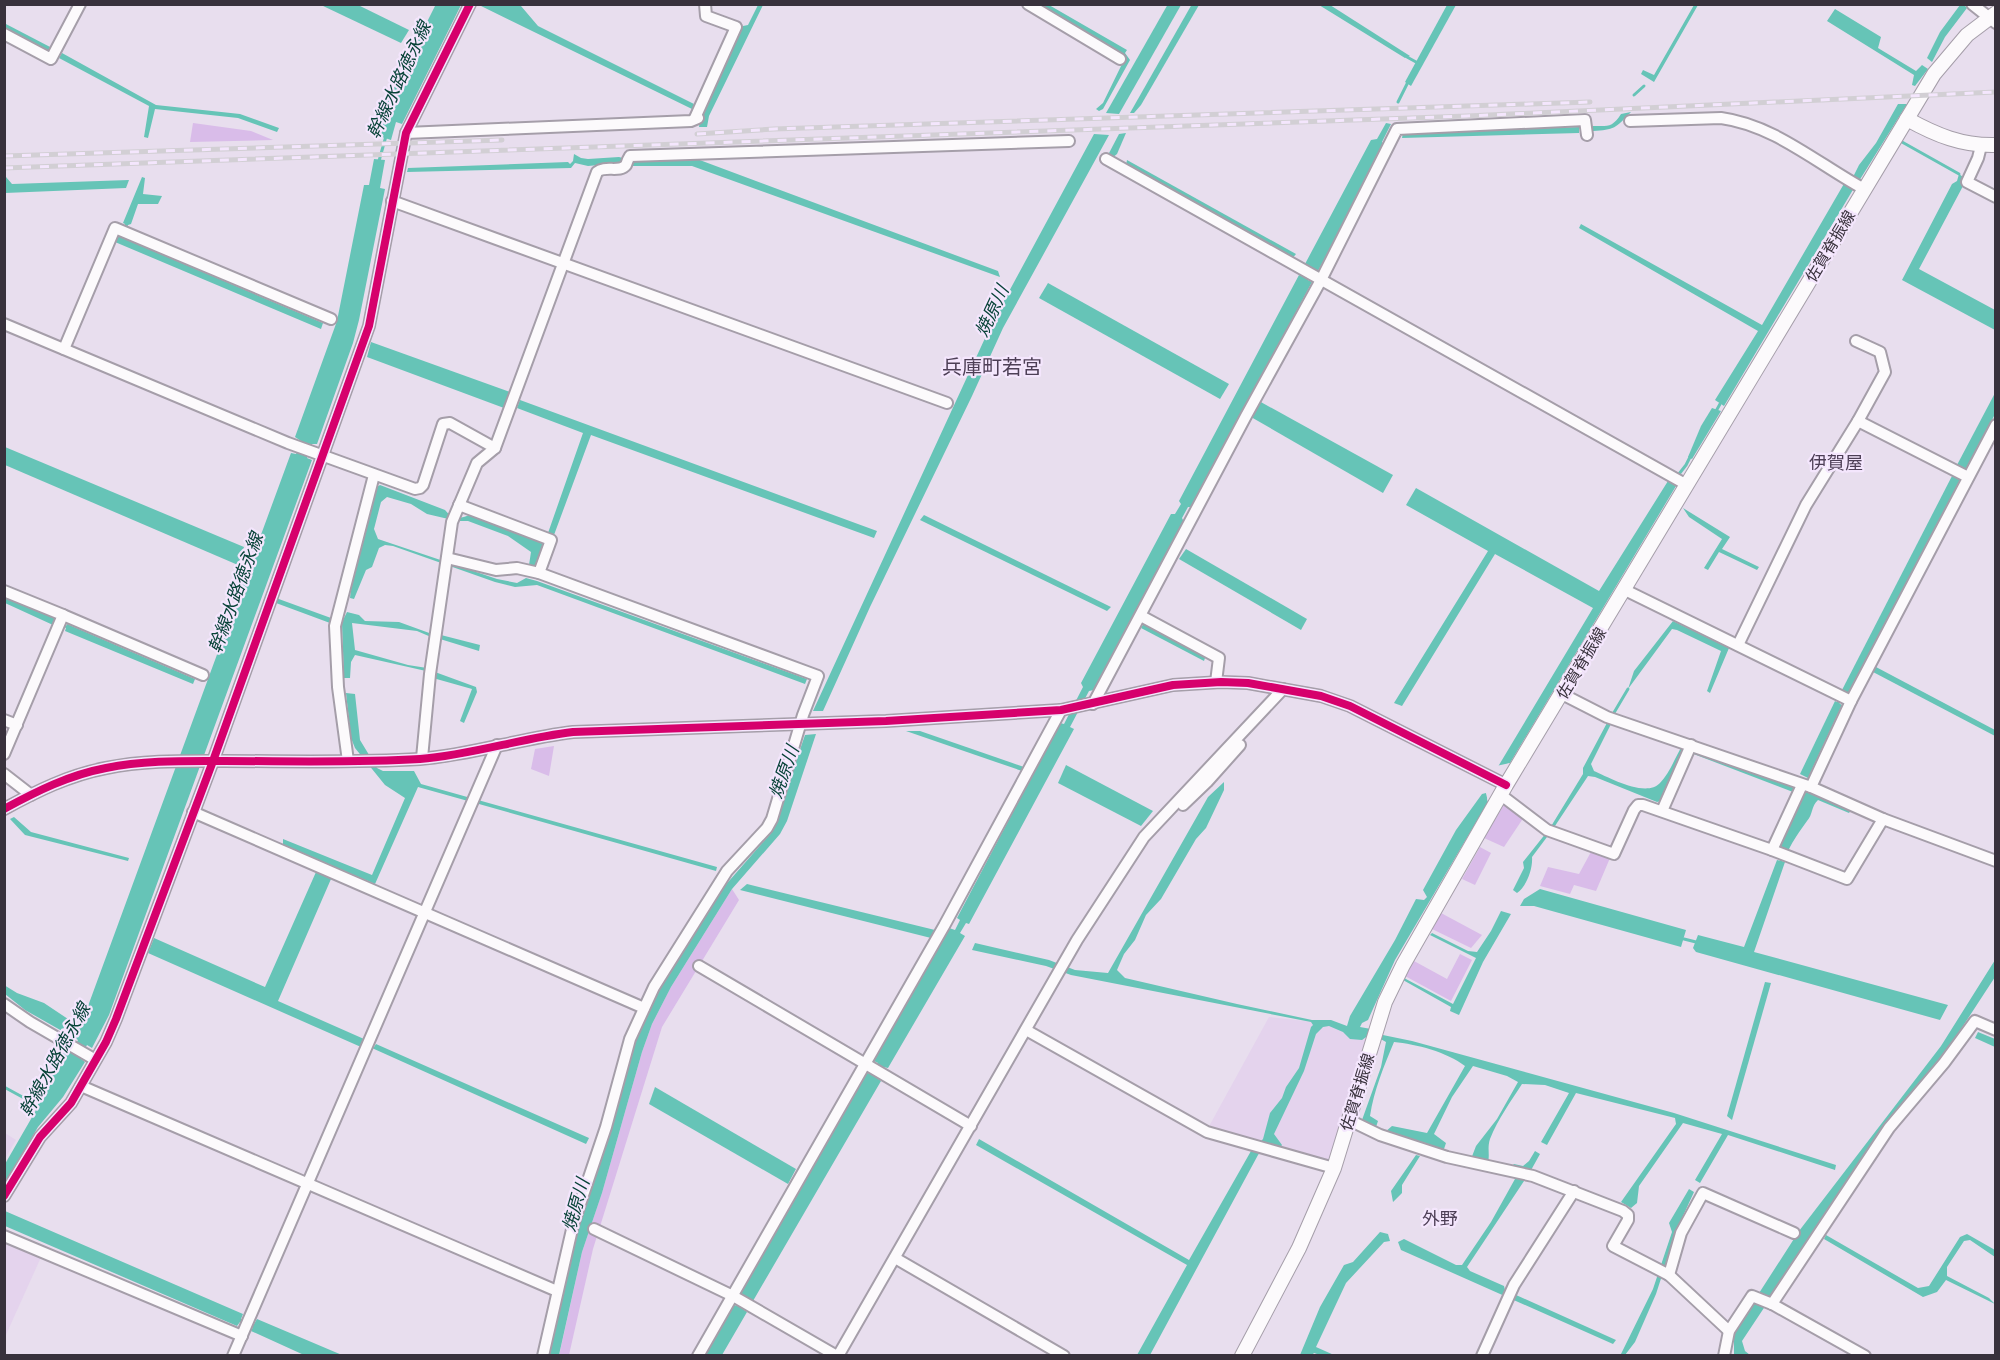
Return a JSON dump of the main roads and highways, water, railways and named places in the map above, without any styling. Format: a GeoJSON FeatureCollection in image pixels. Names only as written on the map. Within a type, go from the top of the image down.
{"type":"FeatureCollection","features":[{"type":"Feature","properties":{"kind":"main road","name":"佐賀脊振線"},"geometry":{"type":"LineString","coordinates":[[1242,1356],[1299,1248],[1334,1168],[1385,1002],[1499,785],[1562,694],[1625,590],[1684,484],[1934,74],[1967,35],[1993,18]]}},
{"type":"Feature","properties":{"kind":"main road"},"geometry":{"type":"LineString","coordinates":[[1907,119],[1946,138],[1988,146]]}},
{"type":"Feature","properties":{"kind":"water"},"geometry":{"type":"Polygon","coordinates":[[[436,4],[461,5],[402,124],[396,122],[391,140],[379,136],[385,116],[381,114],[436,4]]]}},
{"type":"Feature","properties":{"kind":"water"},"geometry":{"type":"Polygon","coordinates":[[[517,4],[538,26],[694,104],[692,109],[479,5],[517,4]]]}},
{"type":"Feature","properties":{"kind":"water"},"geometry":{"type":"Polygon","coordinates":[[[1168,4],[1181,5],[1119,114],[1106,113],[1168,4]]]}},
{"type":"Feature","properties":{"kind":"water"},"geometry":{"type":"Polygon","coordinates":[[[1192,4],[1199,5],[1141,105],[1134,113],[1130,113],[1192,4]]]}},
{"type":"Feature","properties":{"kind":"water"},"geometry":{"type":"Polygon","coordinates":[[[321,5],[358,5],[409,30],[401,43],[321,5]]]}},
{"type":"Feature","properties":{"kind":"water"},"geometry":{"type":"Polygon","coordinates":[[[758,5],[763,5],[709,116],[707,127],[699,127],[701,110],[743,26],[748,25],[758,5]]]}},
{"type":"Feature","properties":{"kind":"water"},"geometry":{"type":"Polygon","coordinates":[[[1036,5],[1049,5],[1127,50],[1125,53],[1130,60],[1103,109],[1099,111],[1096,109],[1103,103],[1125,60],[1122,53],[1036,5]]]}},
{"type":"Feature","properties":{"kind":"water"},"geometry":{"type":"Polygon","coordinates":[[[1319,5],[1330,5],[1410,56],[1405,58],[1319,5]]]}},
{"type":"Feature","properties":{"kind":"water"},"geometry":{"type":"Polygon","coordinates":[[[1447,5],[1456,5],[1411,86],[1405,82],[1447,5]]]}},
{"type":"Feature","properties":{"kind":"water"},"geometry":{"type":"Polygon","coordinates":[[[1694,5],[1698,5],[1654,82],[1641,74],[1643,70],[1654,75],[1694,5]]]}},
{"type":"Feature","properties":{"kind":"water"},"geometry":{"type":"Polygon","coordinates":[[[1960,5],[1967,8],[1945,37],[1932,62],[1927,58],[1940,32],[1960,5]]]}},
{"type":"Feature","properties":{"kind":"water"},"geometry":{"type":"Polygon","coordinates":[[[1835,9],[1881,37],[1878,48],[1916,71],[1922,65],[1928,69],[1915,86],[1912,85],[1914,75],[1827,21],[1835,9]]]}},
{"type":"Feature","properties":{"kind":"water"},"geometry":{"type":"Polygon","coordinates":[[[4,23],[52,48],[49,52],[5,29],[4,23]]]}},
{"type":"Feature","properties":{"kind":"water"},"geometry":{"type":"Polygon","coordinates":[[[62,53],[156,105],[240,114],[279,128],[277,132],[238,118],[155,109],[148,138],[144,137],[149,106],[59,58],[62,53]]]}},
{"type":"Feature","properties":{"kind":"water"},"geometry":{"type":"Polygon","coordinates":[[[1898,104],[1907,104],[1859,181],[1853,177],[1859,165],[1876,143],[1898,104]]]}},
{"type":"Feature","properties":{"kind":"water"},"geometry":{"type":"Polygon","coordinates":[[[1631,112],[1614,127],[1593,131],[1592,126],[1609,125],[1615,122],[1621,114],[1631,112]]]}},
{"type":"Feature","properties":{"kind":"water"},"geometry":{"type":"Polygon","coordinates":[[[1386,123],[1391,124],[1382,142],[1385,145],[1318,271],[1314,270],[1308,280],[1312,282],[1192,507],[1188,507],[1182,518],[1184,522],[1094,690],[1089,691],[1070,727],[1074,729],[969,924],[966,923],[960,933],[965,936],[888,1068],[883,1067],[876,1077],[881,1081],[753,1301],[748,1299],[743,1309],[747,1312],[722,1355],[705,1356],[734,1305],[738,1306],[743,1296],[738,1294],[867,1073],[872,1074],[878,1063],[874,1061],[949,928],[955,930],[960,920],[957,918],[1060,723],[1064,724],[1083,687],[1081,683],[1171,514],[1175,514],[1181,504],[1179,501],[1299,275],[1302,276],[1307,266],[1305,264],[1371,140],[1377,139],[1386,123]]]}},
{"type":"Feature","properties":{"kind":"water"},"geometry":{"type":"Polygon","coordinates":[[[1579,127],[1579,133],[1402,138],[1403,133],[1579,127]]]}},
{"type":"Feature","properties":{"kind":"water"},"geometry":{"type":"Polygon","coordinates":[[[1126,133],[1117,154],[1112,158],[1108,155],[1119,134],[1126,133]]]}},
{"type":"Feature","properties":{"kind":"water"},"geometry":{"type":"Polygon","coordinates":[[[1094,134],[1109,135],[1003,328],[823,711],[813,711],[992,323],[1094,134]]]}},
{"type":"Feature","properties":{"kind":"water"},"geometry":{"type":"Polygon","coordinates":[[[693,148],[700,148],[697,159],[998,271],[1000,277],[692,166],[633,166],[620,163],[588,166],[575,163],[571,168],[407,172],[408,168],[568,162],[570,164],[574,154],[588,159],[619,157],[634,161],[690,159],[693,148]]]}},
{"type":"Feature","properties":{"kind":"water"},"geometry":{"type":"Polygon","coordinates":[[[374,159],[385,160],[380,188],[385,189],[359,320],[317,444],[312,444],[307,458],[312,460],[109,1015],[92,1048],[87,1045],[80,1058],[85,1062],[63,1097],[38,1127],[5,1184],[5,1164],[35,1112],[45,1085],[65,1050],[71,1053],[78,1040],[73,1036],[84,1017],[291,453],[296,454],[301,441],[295,437],[337,321],[364,185],[369,185],[374,159]]]}},
{"type":"Feature","properties":{"kind":"water"},"geometry":{"type":"Polygon","coordinates":[[[1127,160],[1296,254],[1292,259],[1126,165],[1127,160]]]}},
{"type":"Feature","properties":{"kind":"water"},"geometry":{"type":"Polygon","coordinates":[[[1959,174],[1963,177],[1961,183],[1963,186],[1919,269],[1995,310],[1995,330],[1902,280],[1959,174]]]}},
{"type":"Feature","properties":{"kind":"water"},"geometry":{"type":"Polygon","coordinates":[[[6,177],[12,184],[129,180],[126,188],[5,193],[6,177]]]}},
{"type":"Feature","properties":{"kind":"water"},"geometry":{"type":"Polygon","coordinates":[[[142,177],[145,178],[143,194],[162,196],[158,204],[138,204],[123,238],[323,323],[321,329],[115,242],[125,224],[123,223],[142,177]]]}},
{"type":"Feature","properties":{"kind":"water"},"geometry":{"type":"Polygon","coordinates":[[[1845,182],[1854,188],[1724,406],[1715,400],[1758,331],[1579,228],[1581,224],[1762,325],[1845,182]]]}},
{"type":"Feature","properties":{"kind":"water"},"geometry":{"type":"Polygon","coordinates":[[[1048,283],[1229,384],[1220,399],[1039,298],[1048,283]]]}},
{"type":"Feature","properties":{"kind":"water"},"geometry":{"type":"Polygon","coordinates":[[[371,342],[510,392],[504,408],[367,357],[371,342]]]}},
{"type":"Feature","properties":{"kind":"water"},"geometry":{"type":"Polygon","coordinates":[[[1995,393],[1995,414],[1967,470],[1957,465],[1995,393]]]}},
{"type":"Feature","properties":{"kind":"water"},"geometry":{"type":"Polygon","coordinates":[[[520,400],[877,531],[874,538],[591,435],[554,535],[548,533],[583,433],[517,408],[520,400]]]}},
{"type":"Feature","properties":{"kind":"water"},"geometry":{"type":"Polygon","coordinates":[[[1259,401],[1393,475],[1383,493],[1251,417],[1259,401]]]}},
{"type":"Feature","properties":{"kind":"water"},"geometry":{"type":"Polygon","coordinates":[[[1712,408],[1721,411],[1692,459],[1688,457],[1701,426],[1712,408]]]}},
{"type":"Feature","properties":{"kind":"water"},"geometry":{"type":"Polygon","coordinates":[[[5,447],[244,547],[238,565],[5,465],[5,447]]]}},
{"type":"Feature","properties":{"kind":"water"},"geometry":{"type":"Polygon","coordinates":[[[1952,476],[1962,480],[1851,694],[1842,690],[1952,476]]]}},
{"type":"Feature","properties":{"kind":"water"},"geometry":{"type":"Polygon","coordinates":[[[1668,481],[1676,486],[1510,763],[1507,764],[1487,799],[1488,802],[1395,960],[1368,1020],[1360,1027],[1371,1029],[1369,1035],[1362,1040],[1350,1039],[1343,1032],[1329,1026],[1323,1027],[1316,1034],[1304,1071],[1274,1134],[1282,1145],[1280,1148],[1266,1144],[1258,1155],[1150,1355],[1137,1355],[1187,1265],[976,1145],[979,1139],[1189,1260],[1251,1151],[1263,1139],[1270,1113],[1282,1098],[1286,1087],[1299,1068],[1313,1025],[1311,1022],[1071,975],[1046,966],[972,950],[975,943],[1049,960],[1075,970],[1108,973],[1208,797],[1224,782],[1224,790],[1206,828],[1196,839],[1161,899],[1146,915],[1135,940],[1124,954],[1117,970],[1125,978],[1312,1020],[1331,1020],[1347,1026],[1350,1016],[1395,940],[1416,899],[1424,900],[1427,897],[1423,890],[1456,830],[1482,794],[1486,793],[1499,765],[1593,608],[1495,554],[1402,706],[1394,703],[1488,551],[1406,505],[1416,488],[1599,591],[1668,481]]]}},
{"type":"Feature","properties":{"kind":"water"},"geometry":{"type":"Polygon","coordinates":[[[380,485],[445,510],[453,517],[470,515],[545,543],[537,565],[529,565],[531,552],[508,536],[468,521],[457,521],[427,514],[411,504],[387,497],[381,502],[374,529],[378,539],[497,579],[517,583],[526,578],[537,581],[807,679],[805,684],[537,585],[515,587],[495,582],[393,546],[385,545],[379,548],[372,567],[366,570],[354,599],[350,598],[352,579],[375,488],[380,485]]]}},
{"type":"Feature","properties":{"kind":"water"},"geometry":{"type":"Polygon","coordinates":[[[1683,508],[1730,537],[1722,549],[1759,567],[1757,570],[1719,552],[1708,570],[1704,568],[1722,539],[1689,517],[1683,508]]]}},
{"type":"Feature","properties":{"kind":"water"},"geometry":{"type":"Polygon","coordinates":[[[924,515],[1111,607],[1107,611],[920,520],[924,515]]]}},
{"type":"Feature","properties":{"kind":"water"},"geometry":{"type":"Polygon","coordinates":[[[1186,549],[1307,619],[1301,630],[1179,559],[1186,549]]]}},
{"type":"Feature","properties":{"kind":"water"},"geometry":{"type":"Polygon","coordinates":[[[5,597],[56,619],[66,626],[67,624],[195,679],[193,684],[65,631],[66,628],[55,623],[53,625],[5,603],[5,597]]]}},
{"type":"Feature","properties":{"kind":"water"},"geometry":{"type":"Polygon","coordinates":[[[276,598],[342,622],[347,612],[359,615],[365,621],[399,622],[432,634],[431,637],[417,631],[352,623],[355,650],[427,668],[426,671],[355,655],[351,662],[350,678],[344,678],[342,624],[330,623],[276,603],[276,598]]]}},
{"type":"Feature","properties":{"kind":"water"},"geometry":{"type":"Polygon","coordinates":[[[1673,621],[1729,648],[1710,693],[1707,691],[1721,651],[1672,629],[1628,689],[1634,671],[1673,621]]]}},
{"type":"Feature","properties":{"kind":"water"},"geometry":{"type":"Polygon","coordinates":[[[1144,623],[1206,655],[1204,661],[1141,628],[1144,623]]]}},
{"type":"Feature","properties":{"kind":"water"},"geometry":{"type":"Polygon","coordinates":[[[441,635],[480,645],[479,651],[440,639],[441,635]]]}},
{"type":"Feature","properties":{"kind":"water"},"geometry":{"type":"Polygon","coordinates":[[[1876,667],[1995,730],[1995,736],[1873,672],[1876,667]]]}},
{"type":"Feature","properties":{"kind":"water"},"geometry":{"type":"Polygon","coordinates":[[[435,672],[476,687],[477,692],[464,723],[460,721],[472,689],[433,678],[435,672]]]}},
{"type":"Feature","properties":{"kind":"water"},"geometry":{"type":"Polygon","coordinates":[[[346,693],[355,694],[360,740],[377,768],[383,771],[414,771],[421,784],[717,867],[716,871],[479,804],[469,799],[468,801],[418,787],[375,884],[330,865],[325,876],[331,879],[278,1001],[364,1039],[363,1042],[374,1047],[376,1044],[589,1138],[586,1144],[363,1044],[361,1047],[148,953],[154,938],[265,987],[316,872],[322,875],[327,864],[283,845],[283,839],[372,875],[405,798],[385,785],[355,748],[351,738],[346,693]]]}},
{"type":"Feature","properties":{"kind":"water"},"geometry":{"type":"Polygon","coordinates":[[[1835,701],[1842,705],[1808,778],[1800,774],[1835,701]]]}},
{"type":"Feature","properties":{"kind":"water"},"geometry":{"type":"Polygon","coordinates":[[[1608,721],[1612,722],[1591,764],[1594,771],[1618,782],[1637,788],[1654,787],[1669,771],[1682,746],[1685,747],[1661,801],[1657,802],[1588,776],[1532,857],[1529,876],[1517,893],[1513,890],[1524,868],[1523,862],[1550,828],[1583,774],[1583,768],[1608,721]]]}},
{"type":"Feature","properties":{"kind":"water"},"geometry":{"type":"Polygon","coordinates":[[[906,731],[920,731],[1024,767],[1022,771],[906,731]]]}},
{"type":"Feature","properties":{"kind":"water"},"geometry":{"type":"Polygon","coordinates":[[[816,734],[787,821],[780,834],[732,889],[671,987],[652,1024],[602,1193],[582,1252],[559,1355],[548,1356],[571,1253],[641,1023],[659,988],[722,889],[772,832],[805,735],[816,734]]]}},
{"type":"Feature","properties":{"kind":"water"},"geometry":{"type":"Polygon","coordinates":[[[1693,749],[1792,786],[1793,792],[1691,753],[1693,749]]]}},
{"type":"Feature","properties":{"kind":"water"},"geometry":{"type":"Polygon","coordinates":[[[1066,765],[1153,811],[1141,826],[1058,783],[1066,765]]]}},
{"type":"Feature","properties":{"kind":"water"},"geometry":{"type":"Polygon","coordinates":[[[1805,792],[1852,809],[1849,813],[1818,800],[1809,819],[1788,851],[1780,846],[1805,792]]]}},
{"type":"Feature","properties":{"kind":"water"},"geometry":{"type":"Polygon","coordinates":[[[14,817],[31,832],[129,858],[128,861],[25,835],[10,819],[14,817]]]}},
{"type":"Feature","properties":{"kind":"water"},"geometry":{"type":"Polygon","coordinates":[[[1777,860],[1785,862],[1754,952],[1948,1005],[1940,1020],[1696,952],[1693,948],[1698,935],[1744,947],[1777,860]]]}},
{"type":"Feature","properties":{"kind":"water"},"geometry":{"type":"Polygon","coordinates":[[[747,884],[935,930],[931,938],[740,890],[747,884]]]}},
{"type":"Feature","properties":{"kind":"water"},"geometry":{"type":"Polygon","coordinates":[[[1540,889],[1686,930],[1681,947],[1534,906],[1520,906],[1524,899],[1540,889]]]}},
{"type":"Feature","properties":{"kind":"water"},"geometry":{"type":"Polygon","coordinates":[[[1501,911],[1511,914],[1483,962],[1459,1015],[1450,1011],[1451,1007],[1403,980],[1404,978],[1453,1004],[1476,958],[1430,935],[1432,933],[1468,951],[1477,952],[1501,911]]]}},
{"type":"Feature","properties":{"kind":"water"},"geometry":{"type":"Polygon","coordinates":[[[1995,960],[1995,977],[1948,1049],[1882,1130],[1742,1341],[1745,1351],[1750,1355],[1734,1355],[1734,1332],[1799,1231],[1941,1046],[1995,960]]]}},
{"type":"Feature","properties":{"kind":"water"},"geometry":{"type":"Polygon","coordinates":[[[1765,982],[1771,983],[1732,1120],[1727,1116],[1765,982]]]}},
{"type":"Feature","properties":{"kind":"water"},"geometry":{"type":"Polygon","coordinates":[[[4,985],[17,993],[44,1003],[68,1019],[62,1031],[25,1010],[5,994],[4,985]]]}},
{"type":"Feature","properties":{"kind":"water"},"geometry":{"type":"Polygon","coordinates":[[[1978,1032],[1995,1039],[1995,1047],[1975,1038],[1978,1032]]]}},
{"type":"Feature","properties":{"kind":"water"},"geometry":{"type":"Polygon","coordinates":[[[1378,1034],[1412,1041],[1674,1113],[1836,1165],[1835,1170],[1728,1135],[1700,1183],[1695,1180],[1722,1134],[1683,1123],[1639,1186],[1637,1203],[1631,1208],[1621,1202],[1676,1124],[1675,1118],[1576,1093],[1547,1145],[1541,1142],[1569,1093],[1545,1085],[1522,1084],[1490,1139],[1488,1163],[1471,1159],[1476,1146],[1497,1119],[1518,1082],[1507,1076],[1473,1066],[1452,1097],[1434,1134],[1446,1143],[1443,1152],[1385,1132],[1392,1126],[1427,1133],[1465,1066],[1431,1050],[1394,1042],[1372,1106],[1370,1116],[1378,1121],[1376,1127],[1362,1120],[1381,1067],[1386,1042],[1377,1037],[1378,1034]]]}},
{"type":"Feature","properties":{"kind":"water"},"geometry":{"type":"Polygon","coordinates":[[[655,1087],[796,1169],[788,1184],[649,1104],[655,1087]]]}},
{"type":"Feature","properties":{"kind":"water"},"geometry":{"type":"Polygon","coordinates":[[[1535,1151],[1540,1154],[1530,1172],[1467,1267],[1470,1271],[1504,1286],[1505,1290],[1616,1340],[1613,1344],[1401,1250],[1398,1242],[1404,1239],[1456,1265],[1462,1265],[1491,1222],[1520,1170],[1511,1167],[1514,1164],[1523,1166],[1535,1151]]]}},
{"type":"Feature","properties":{"kind":"water"},"geometry":{"type":"Polygon","coordinates":[[[1416,1155],[1420,1156],[1402,1185],[1402,1193],[1393,1202],[1391,1191],[1416,1155]]]}},
{"type":"Feature","properties":{"kind":"water"},"geometry":{"type":"Polygon","coordinates":[[[1689,1189],[1694,1192],[1677,1229],[1656,1294],[1635,1342],[1625,1355],[1620,1356],[1653,1289],[1672,1232],[1669,1223],[1689,1189]]]}},
{"type":"Feature","properties":{"kind":"water"},"geometry":{"type":"Polygon","coordinates":[[[5,1211],[243,1314],[241,1319],[254,1324],[257,1319],[342,1355],[304,1355],[251,1331],[253,1327],[240,1322],[237,1326],[5,1226],[5,1211]]]}},
{"type":"Feature","properties":{"kind":"water"},"geometry":{"type":"Polygon","coordinates":[[[1380,1232],[1388,1234],[1390,1241],[1384,1242],[1346,1283],[1316,1347],[1334,1355],[1314,1353],[1300,1355],[1320,1307],[1344,1265],[1353,1262],[1380,1232]]]}},
{"type":"Feature","properties":{"kind":"water"},"geometry":{"type":"Polygon","coordinates":[[[1967,1234],[1995,1250],[1995,1257],[1970,1240],[1964,1241],[1947,1267],[1947,1276],[1989,1298],[1995,1304],[1946,1280],[1937,1292],[1923,1297],[1824,1239],[1826,1235],[1918,1288],[1929,1286],[1960,1237],[1967,1234]]]}},
{"type":"Feature","properties":{"kind":"waterway"},"geometry":{"type":"LineString","coordinates":[[1407,57],[1416,62]]}},
{"type":"Feature","properties":{"kind":"waterway"},"geometry":{"type":"LineString","coordinates":[[1398,102],[1408,82]]}},
{"type":"Feature","properties":{"kind":"waterway"},"geometry":{"type":"LineString","coordinates":[[1634,95],[1644,86]]}},
{"type":"Feature","properties":{"kind":"waterway","name":"幹線水路徳永線"},"geometry":{"type":"LineString","coordinates":[[379,161],[386,136]]}},
{"type":"Feature","properties":{"kind":"waterway"},"geometry":{"type":"LineString","coordinates":[[1902,142],[1959,174]]}},
{"type":"Feature","properties":{"kind":"waterway"},"geometry":{"type":"LineString","coordinates":[[1715,413],[1720,404]]}},
{"type":"Feature","properties":{"kind":"waterway"},"geometry":{"type":"LineString","coordinates":[[1672,483],[1691,455]]}},
{"type":"Feature","properties":{"kind":"waterway"},"geometry":{"type":"LineString","coordinates":[[1612,716],[1628,689]]}},
{"type":"Feature","properties":{"kind":"waterway"},"geometry":{"type":"LineString","coordinates":[[1838,703],[1846,692]]}},
{"type":"Feature","properties":{"kind":"waterway"},"geometry":{"type":"LineString","coordinates":[[1792,789],[1805,794]]}},
{"type":"Feature","properties":{"kind":"waterway"},"geometry":{"type":"LineString","coordinates":[[1781,861],[1785,849]]}},
{"type":"Feature","properties":{"kind":"waterway"},"geometry":{"type":"LineString","coordinates":[[1684,939],[1696,942]]}},
{"type":"Feature","properties":{"kind":"waterway"},"geometry":{"type":"LineString","coordinates":[[4,1087],[26,1099]]}},
{"type":"Feature","properties":{"kind":"railway"},"geometry":{"type":"LineString","coordinates":[[4,168],[1467,116],[1996,92]]}},
{"type":"Feature","properties":{"kind":"railway"},"geometry":{"type":"LineString","coordinates":[[697,134],[774,129],[1590,102]]}},
{"type":"Feature","properties":{"kind":"railway"},"geometry":{"type":"LineString","coordinates":[[4,156],[502,140]]}},
{"type":"Feature","properties":{"kind":"district","name":"兵庫町若宮"},"geometry":{"type":"Point","coordinates":[992,367]}},
{"type":"Feature","properties":{"kind":"district","name":"伊賀屋"},"geometry":{"type":"Point","coordinates":[1836,463]}},
{"type":"Feature","properties":{"kind":"district","name":"外野"},"geometry":{"type":"Point","coordinates":[1440,1219]}},
{"type":"Feature","properties":{"kind":"water label","name":"焼原川"},"geometry":{"type":"Point","coordinates":[992,311]}},
{"type":"Feature","properties":{"kind":"water label","name":"焼原川"},"geometry":{"type":"Point","coordinates":[784,772]}},
{"type":"Feature","properties":{"kind":"water label","name":"焼原川"},"geometry":{"type":"Point","coordinates":[576,1205]}}]}
